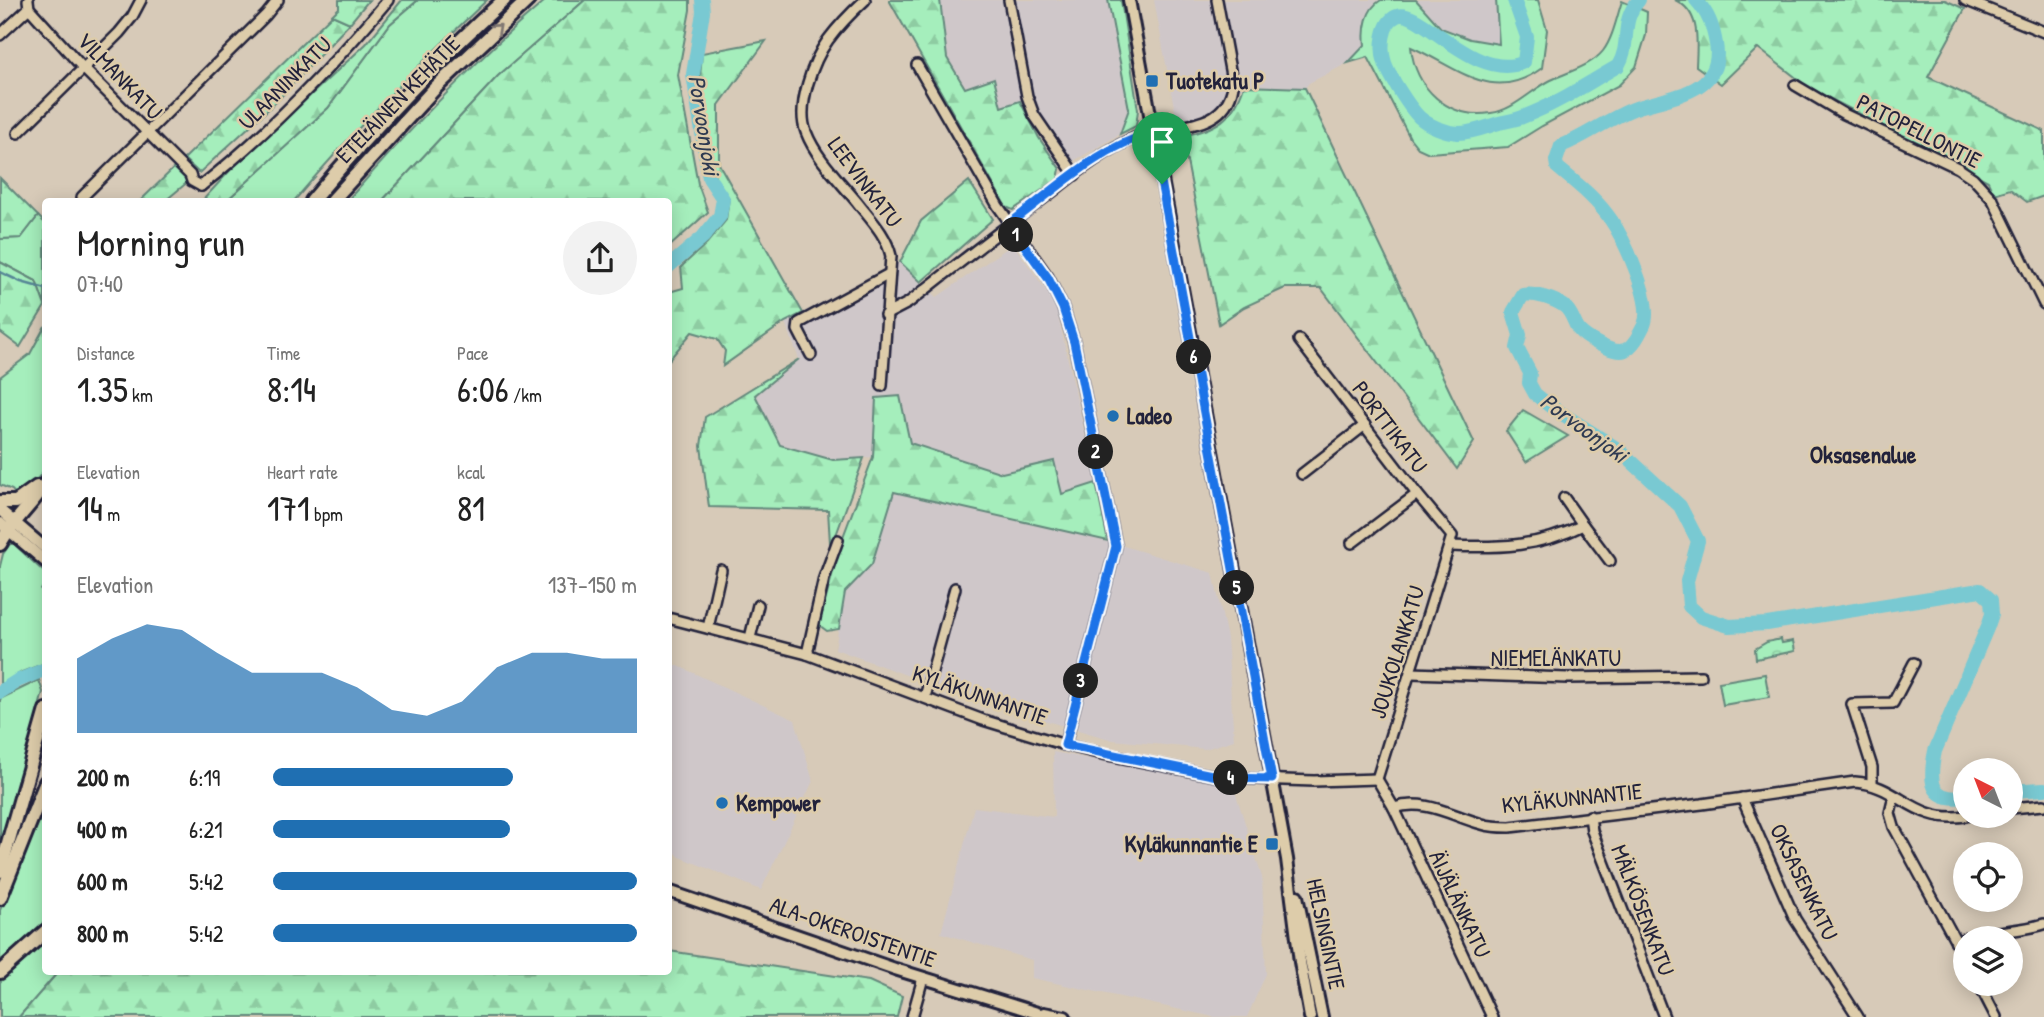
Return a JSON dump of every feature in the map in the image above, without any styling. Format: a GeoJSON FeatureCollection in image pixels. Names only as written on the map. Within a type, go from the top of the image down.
{"type":"FeatureCollection","features":[{"type":"Feature","properties":{"kind":"highway","name":"ETELÄINEN KEHÄTIE"},"geometry":{"type":"LineString","coordinates":[[315,198],[358,146],[431,69],[504,0]]}},
{"type":"Feature","properties":{"kind":"highway","name":"ETELÄINEN KEHÄTIE"},"geometry":{"type":"LineString","coordinates":[[335,198],[436,87],[528,0]]}},
{"type":"Feature","properties":{"kind":"highway"},"geometry":{"type":"LineString","coordinates":[[306,198],[431,69]]}},
{"type":"Feature","properties":{"kind":"highway"},"geometry":{"type":"LineString","coordinates":[[0,502],[20,501],[42,484]]}},
{"type":"Feature","properties":{"kind":"highway"},"geometry":{"type":"LineString","coordinates":[[0,544],[7,525],[21,515],[42,486]]}},
{"type":"Feature","properties":{"kind":"highway"},"geometry":{"type":"LineString","coordinates":[[0,898],[42,726]]}},
{"type":"Feature","properties":{"kind":"highway"},"geometry":{"type":"LineString","coordinates":[[4,876],[42,791]]}},
{"type":"Feature","properties":{"kind":"highway"},"geometry":{"type":"LineString","coordinates":[[0,972],[42,935]]}},
{"type":"Feature","properties":{"kind":"main road","name":"HELSINGINTIE"},"geometry":{"type":"LineString","coordinates":[[1129,0],[1287,859],[1310,1017]]}},
{"type":"Feature","properties":{"kind":"main road"},"geometry":{"type":"LineString","coordinates":[[0,510],[7,525],[42,558]]}},
{"type":"Feature","properties":{"kind":"main road"},"geometry":{"type":"LineString","coordinates":[[7,525],[42,547]]}},
{"type":"Feature","properties":{"kind":"main road","name":"HELSINGINTIE"},"geometry":{"type":"LineString","coordinates":[[1287,859],[1322,1017]]}},
{"type":"Feature","properties":{"kind":"main road","name":"ALA-OKEROISTENTIE"},"geometry":{"type":"LineString","coordinates":[[672,892],[923,978],[1050,1017]]}},
{"type":"Feature","properties":{"kind":"main road","name":"ALA-OKEROISTENTIE"},"geometry":{"type":"LineString","coordinates":[[1024,1009],[1065,1017]]}},
{"type":"Feature","properties":{"kind":"street"},"geometry":{"type":"LineString","coordinates":[[18,133],[132,18],[141,0]]}},
{"type":"Feature","properties":{"kind":"street"},"geometry":{"type":"LineString","coordinates":[[82,197],[278,0]]}},
{"type":"Feature","properties":{"kind":"street","name":"ULAANINKATU"},"geometry":{"type":"LineString","coordinates":[[201,186],[227,167],[317,83],[388,0]]}},
{"type":"Feature","properties":{"kind":"street","name":"LEEVINKATU"},"geometry":{"type":"LineString","coordinates":[[865,0],[823,48],[804,96],[805,130],[821,158],[885,237],[891,256],[882,386]]}},
{"type":"Feature","properties":{"kind":"street"},"geometry":{"type":"LineString","coordinates":[[1009,0],[1027,96],[1034,115],[1075,175]]}},
{"type":"Feature","properties":{"kind":"street"},"geometry":{"type":"LineString","coordinates":[[886,316],[908,303],[1009,224],[1117,147],[1152,133],[1204,122],[1223,110],[1231,99],[1233,86],[1217,0]]}},
{"type":"Feature","properties":{"kind":"street"},"geometry":{"type":"LineString","coordinates":[[1965,0],[2044,32]]}},
{"type":"Feature","properties":{"kind":"street"},"geometry":{"type":"LineString","coordinates":[[0,35],[29,4]]}},
{"type":"Feature","properties":{"kind":"street","name":"VILMANKATU"},"geometry":{"type":"LineString","coordinates":[[29,4],[84,69],[190,175],[198,178],[201,186]]}},
{"type":"Feature","properties":{"kind":"street"},"geometry":{"type":"LineString","coordinates":[[917,65],[1009,224],[1048,278],[1063,308],[1074,342],[1116,546],[1065,745]]}},
{"type":"Feature","properties":{"kind":"street","name":"PATOPELLONTIE"},"geometry":{"type":"LineString","coordinates":[[1795,85],[1844,114],[1958,168],[1973,178],[1993,200],[2044,304]]}},
{"type":"Feature","properties":{"kind":"street"},"geometry":{"type":"LineString","coordinates":[[811,355],[798,330],[799,323],[889,274]]}},
{"type":"Feature","properties":{"kind":"street","name":"PORTTIKATU"},"geometry":{"type":"LineString","coordinates":[[1299,340],[1452,536]]}},
{"type":"Feature","properties":{"kind":"street"},"geometry":{"type":"LineString","coordinates":[[1302,474],[1364,425]]}},
{"type":"Feature","properties":{"kind":"street"},"geometry":{"type":"LineString","coordinates":[[1352,543],[1417,494]]}},
{"type":"Feature","properties":{"kind":"street"},"geometry":{"type":"LineString","coordinates":[[1564,498],[1610,561]]}},
{"type":"Feature","properties":{"kind":"street"},"geometry":{"type":"LineString","coordinates":[[1450,546],[1497,548],[1535,543],[1561,536],[1583,525]]}},
{"type":"Feature","properties":{"kind":"street","name":"JOUKOLANKATU"},"geometry":{"type":"LineString","coordinates":[[1377,779],[1452,536]]}},
{"type":"Feature","properties":{"kind":"street"},"geometry":{"type":"LineString","coordinates":[[807,654],[824,578],[838,540]]}},
{"type":"Feature","properties":{"kind":"street"},"geometry":{"type":"LineString","coordinates":[[708,628],[721,570]]}},
{"type":"Feature","properties":{"kind":"street"},"geometry":{"type":"LineString","coordinates":[[925,697],[955,588]]}},
{"type":"Feature","properties":{"kind":"street"},"geometry":{"type":"LineString","coordinates":[[750,638],[758,605]]}},
{"type":"Feature","properties":{"kind":"street","name":"KYLÄKUNNANTIE"},"geometry":{"type":"LineString","coordinates":[[672,619],[807,654],[983,720],[1065,745],[1227,778],[1377,779]]}},
{"type":"Feature","properties":{"kind":"street"},"geometry":{"type":"LineString","coordinates":[[1872,784],[1872,767],[1852,704],[1894,703],[1914,663]]}},
{"type":"Feature","properties":{"kind":"street","name":"NIEMELÄNKATU"},"geometry":{"type":"LineString","coordinates":[[1410,673],[1567,678],[1701,676]]}},
{"type":"Feature","properties":{"kind":"street"},"geometry":{"type":"LineString","coordinates":[[1377,779],[1394,808]]}},
{"type":"Feature","properties":{"kind":"street","name":"KYLÄKUNNANTIE"},"geometry":{"type":"LineString","coordinates":[[1394,808],[1402,805],[1433,806],[1482,824],[1510,827],[1843,783],[1872,784],[1919,811],[1942,818],[1953,817]]}},
{"type":"Feature","properties":{"kind":"street"},"geometry":{"type":"LineString","coordinates":[[1894,796],[1891,813],[1894,827],[1953,936]]}},
{"type":"Feature","properties":{"kind":"street","name":"OKSASENKATU"},"geometry":{"type":"LineString","coordinates":[[1742,798],[1795,919],[1858,1017]]}},
{"type":"Feature","properties":{"kind":"street"},"geometry":{"type":"LineString","coordinates":[[2023,807],[2044,805]]}},
{"type":"Feature","properties":{"kind":"street","name":"ÄIJÄLÄNKATU"},"geometry":{"type":"LineString","coordinates":[[1394,808],[1492,1017]]}},
{"type":"Feature","properties":{"kind":"street","name":"MÄLKÖSENKATU"},"geometry":{"type":"LineString","coordinates":[[1590,816],[1592,831],[1664,1017]]}},
{"type":"Feature","properties":{"kind":"street"},"geometry":{"type":"LineString","coordinates":[[2023,930],[2044,924]]}},
{"type":"Feature","properties":{"kind":"street"},"geometry":{"type":"LineString","coordinates":[[912,1017],[923,978]]}},
{"type":"Feature","properties":{"kind":"street"},"geometry":{"type":"LineString","coordinates":[[1985,996],[1996,1017]]}},
{"type":"Feature","properties":{"kind":"shaded area"},"geometry":{"type":"Polygon","coordinates":[[[940,0],[1108,0],[1129,109],[1120,134],[1060,169],[1020,101],[1001,107],[966,88],[947,58],[940,0]]]}},
{"type":"Feature","properties":{"kind":"shaded area"},"geometry":{"type":"Polygon","coordinates":[[[1154,0],[1381,0],[1376,2],[1365,45],[1348,63],[1309,83],[1305,88],[1244,86],[1211,111],[1177,123],[1154,0]]]}},
{"type":"Feature","properties":{"kind":"shaded area"},"geometry":{"type":"Polygon","coordinates":[[[1416,0],[1496,0],[1500,44],[1470,39],[1441,28],[1416,0]]]}},
{"type":"Feature","properties":{"kind":"shaded area"},"geometry":{"type":"Polygon","coordinates":[[[1013,244],[1055,303],[1096,483],[1061,495],[1054,461],[1002,473],[910,443],[900,396],[876,398],[873,457],[833,460],[779,445],[755,395],[799,359],[785,322],[900,262],[937,297],[1013,244]]]}},
{"type":"Feature","properties":{"kind":"shaded area"},"geometry":{"type":"Polygon","coordinates":[[[894,492],[1107,541],[1213,573],[1227,638],[1234,740],[1205,749],[1113,740],[977,701],[835,649],[845,592],[872,564],[894,492]]]}},
{"type":"Feature","properties":{"kind":"shaded area"},"geometry":{"type":"Polygon","coordinates":[[[672,663],[795,720],[813,781],[761,890],[680,857],[672,850],[672,663]]]}},
{"type":"Feature","properties":{"kind":"shaded area"},"geometry":{"type":"Polygon","coordinates":[[[1053,752],[1233,785],[1262,877],[1266,974],[1247,1017],[1214,1017],[1032,978],[1032,960],[941,933],[974,807],[1054,817],[1053,752]]]}},
{"type":"Feature","properties":{"kind":"green space"},"geometry":{"type":"Polygon","coordinates":[[[339,0],[369,0],[350,23],[332,15],[339,8],[339,0]]]}},
{"type":"Feature","properties":{"kind":"green space"},"geometry":{"type":"Polygon","coordinates":[[[402,0],[418,0],[390,24],[328,108],[229,198],[205,198],[235,165],[366,44],[402,0]]]}},
{"type":"Feature","properties":{"kind":"green space"},"geometry":{"type":"Polygon","coordinates":[[[418,0],[487,0],[388,98],[297,198],[229,198],[328,108],[390,24],[418,0]]]}},
{"type":"Feature","properties":{"kind":"green space"},"geometry":{"type":"Polygon","coordinates":[[[546,0],[585,0],[498,76],[385,198],[350,198],[394,148],[493,47],[546,0]]]}},
{"type":"Feature","properties":{"kind":"green space"},"geometry":{"type":"Polygon","coordinates":[[[585,0],[690,0],[678,75],[698,184],[708,212],[672,244],[672,198],[385,198],[498,76],[585,0]]]}},
{"type":"Feature","properties":{"kind":"green space"},"geometry":{"type":"Polygon","coordinates":[[[889,0],[940,0],[947,58],[965,88],[994,78],[1001,107],[1020,101],[1039,138],[1060,169],[1058,179],[1013,210],[1006,207],[889,0]]]}},
{"type":"Feature","properties":{"kind":"green space"},"geometry":{"type":"Polygon","coordinates":[[[1108,0],[1121,0],[1138,110],[1136,126],[1120,134],[1129,109],[1108,0]]]}},
{"type":"Feature","properties":{"kind":"green space"},"geometry":{"type":"Polygon","coordinates":[[[1381,0],[1416,0],[1441,28],[1470,39],[1499,44],[1496,0],[1538,0],[1547,30],[1542,68],[1524,79],[1491,83],[1475,79],[1411,47],[1419,76],[1436,98],[1448,106],[1475,114],[1507,108],[1551,80],[1592,61],[1603,51],[1609,40],[1622,1],[1647,12],[1646,35],[1636,67],[1619,85],[1508,147],[1429,153],[1418,148],[1410,138],[1368,57],[1348,63],[1365,45],[1367,20],[1372,9],[1381,0]]]}},
{"type":"Feature","properties":{"kind":"green space"},"geometry":{"type":"Polygon","coordinates":[[[1675,0],[1945,0],[1965,9],[1928,77],[2044,131],[2044,196],[2027,202],[2010,189],[1994,194],[1988,181],[1808,87],[1758,48],[1721,84],[1696,66],[1696,28],[1689,12],[1675,0]]]}},
{"type":"Feature","properties":{"kind":"green space"},"geometry":{"type":"Polygon","coordinates":[[[332,15],[350,23],[275,103],[199,173],[184,159],[332,15]]]}},
{"type":"Feature","properties":{"kind":"green space"},"geometry":{"type":"Polygon","coordinates":[[[766,41],[719,105],[719,164],[803,313],[785,322],[723,366],[725,351],[717,339],[692,332],[672,356],[672,291],[683,288],[681,267],[707,243],[726,220],[729,198],[716,180],[706,136],[699,90],[702,53],[766,41]]]}},
{"type":"Feature","properties":{"kind":"green space"},"geometry":{"type":"Polygon","coordinates":[[[1244,86],[1305,88],[1474,442],[1457,469],[1321,288],[1285,288],[1244,307],[1219,324],[1182,136],[1204,130],[1222,121],[1240,98],[1244,86]]]}},
{"type":"Feature","properties":{"kind":"green space"},"geometry":{"type":"Polygon","coordinates":[[[175,167],[189,181],[169,198],[143,198],[175,167]]]}},
{"type":"Feature","properties":{"kind":"green space"},"geometry":{"type":"Polygon","coordinates":[[[0,178],[38,216],[21,238],[0,239],[0,178]]]}},
{"type":"Feature","properties":{"kind":"green space"},"geometry":{"type":"Polygon","coordinates":[[[969,181],[993,219],[921,282],[900,262],[921,221],[969,181]]]}},
{"type":"Feature","properties":{"kind":"green space"},"geometry":{"type":"Polygon","coordinates":[[[38,216],[42,220],[42,298],[36,281],[0,262],[0,239],[21,238],[38,216]]]}},
{"type":"Feature","properties":{"kind":"green space"},"geometry":{"type":"Polygon","coordinates":[[[0,262],[36,281],[42,298],[42,311],[20,347],[0,332],[0,262]]]}},
{"type":"Feature","properties":{"kind":"green space"},"geometry":{"type":"Polygon","coordinates":[[[42,332],[42,473],[18,497],[12,490],[0,485],[0,377],[30,354],[42,332]]]}},
{"type":"Feature","properties":{"kind":"green space"},"geometry":{"type":"Polygon","coordinates":[[[799,359],[755,395],[780,445],[833,460],[864,458],[835,538],[830,543],[828,510],[709,507],[701,446],[705,417],[799,359]]]}},
{"type":"Feature","properties":{"kind":"green space"},"geometry":{"type":"Polygon","coordinates":[[[900,396],[910,443],[1002,473],[1054,461],[1062,494],[1096,483],[1108,541],[894,492],[872,564],[845,592],[839,629],[827,631],[819,625],[840,545],[873,457],[876,398],[900,396]]]}},
{"type":"Feature","properties":{"kind":"green space"},"geometry":{"type":"Polygon","coordinates":[[[1523,410],[1568,436],[1526,462],[1506,431],[1523,410]]]}},
{"type":"Feature","properties":{"kind":"green space"},"geometry":{"type":"Polygon","coordinates":[[[10,544],[14,544],[42,570],[42,664],[0,685],[0,566],[3,554],[10,544]]]}},
{"type":"Feature","properties":{"kind":"green space"},"geometry":{"type":"Polygon","coordinates":[[[1781,639],[1782,643],[1793,641],[1795,651],[1756,659],[1755,649],[1767,642],[1781,639]]]}},
{"type":"Feature","properties":{"kind":"green space"},"geometry":{"type":"Polygon","coordinates":[[[1765,674],[1769,697],[1723,705],[1719,682],[1765,674]]]}},
{"type":"Feature","properties":{"kind":"green space"},"geometry":{"type":"Polygon","coordinates":[[[39,680],[42,696],[0,855],[0,699],[39,680]]]}},
{"type":"Feature","properties":{"kind":"green space"},"geometry":{"type":"Polygon","coordinates":[[[42,815],[42,929],[0,966],[0,910],[42,815]]]}},
{"type":"Feature","properties":{"kind":"green space"},"geometry":{"type":"Polygon","coordinates":[[[42,943],[42,975],[56,975],[19,1017],[0,1017],[0,982],[42,943]]]}},
{"type":"Feature","properties":{"kind":"green space"},"geometry":{"type":"Polygon","coordinates":[[[672,951],[869,981],[902,996],[897,1017],[19,1017],[56,975],[672,975],[672,951]]]}},
{"type":"Feature","properties":{"kind":"waterway","name":"Porvoonjoki"},"geometry":{"type":"LineString","coordinates":[[672,264],[703,237],[720,216],[723,199],[709,178],[693,74],[703,12],[702,0]]}},
{"type":"Feature","properties":{"kind":"waterway","name":"Porvoonjoki"},"geometry":{"type":"LineString","coordinates":[[1514,0],[1527,37],[1524,62],[1506,66],[1487,63],[1469,54],[1407,16],[1397,16],[1388,24],[1383,44],[1385,63],[1405,99],[1423,120],[1448,131],[1468,132],[1519,119],[1561,99],[1618,66],[1624,49],[1629,16],[1639,0]]}},
{"type":"Feature","properties":{"kind":"waterway","name":"Porvoonjoki"},"geometry":{"type":"LineString","coordinates":[[1696,0],[1707,15],[1715,37],[1716,61],[1711,74],[1690,91],[1633,109],[1561,146],[1556,161],[1557,167],[1605,212],[1623,241],[1645,302],[1646,315],[1641,332],[1628,348],[1614,350],[1600,345],[1582,333],[1569,311],[1560,303],[1539,296],[1523,295],[1513,312],[1520,335],[1517,348],[1530,373],[1529,383],[1535,394],[1619,450],[1680,506],[1698,541],[1687,581],[1689,606],[1701,617],[1729,626],[1767,624],[1980,590],[1991,600],[1992,614],[1988,626],[1935,751],[1932,771],[1934,787],[1944,796],[1953,798]]}},
{"type":"Feature","properties":{"kind":"waterway"},"geometry":{"type":"LineString","coordinates":[[0,272],[42,288]]}},
{"type":"Feature","properties":{"kind":"waterway","name":"Porvoonjoki"},"geometry":{"type":"LineString","coordinates":[[0,692],[17,681],[42,671]]}},
{"type":"Feature","properties":{"kind":"waterway","name":"Porvoonjoki"},"geometry":{"type":"LineString","coordinates":[[2023,790],[2044,789]]}},
{"type":"Feature","properties":{"kind":"place","name":"Tuotekatu P"},"geometry":{"type":"Point","coordinates":[1152,81]}},
{"type":"Feature","properties":{"kind":"place","name":"Ladeo"},"geometry":{"type":"Point","coordinates":[1113,416]}},
{"type":"Feature","properties":{"kind":"place","name":"Kempower"},"geometry":{"type":"Point","coordinates":[722,803]}},
{"type":"Feature","properties":{"kind":"place","name":"Kyläkunnantie E"},"geometry":{"type":"Point","coordinates":[1272,844]}},
{"type":"Feature","properties":{"kind":"district","name":"Oksasenalue"},"geometry":{"type":"Point","coordinates":[1863,455]}},
{"type":"Feature","properties":{"kind":"route"},"geometry":{"type":"LineString","coordinates":[[1152,133],[1162,184],[1272,779],[1227,778],[1065,745],[1116,546],[1074,342],[1063,308],[1048,278],[1009,224],[1117,147],[1152,133]]}}]}
